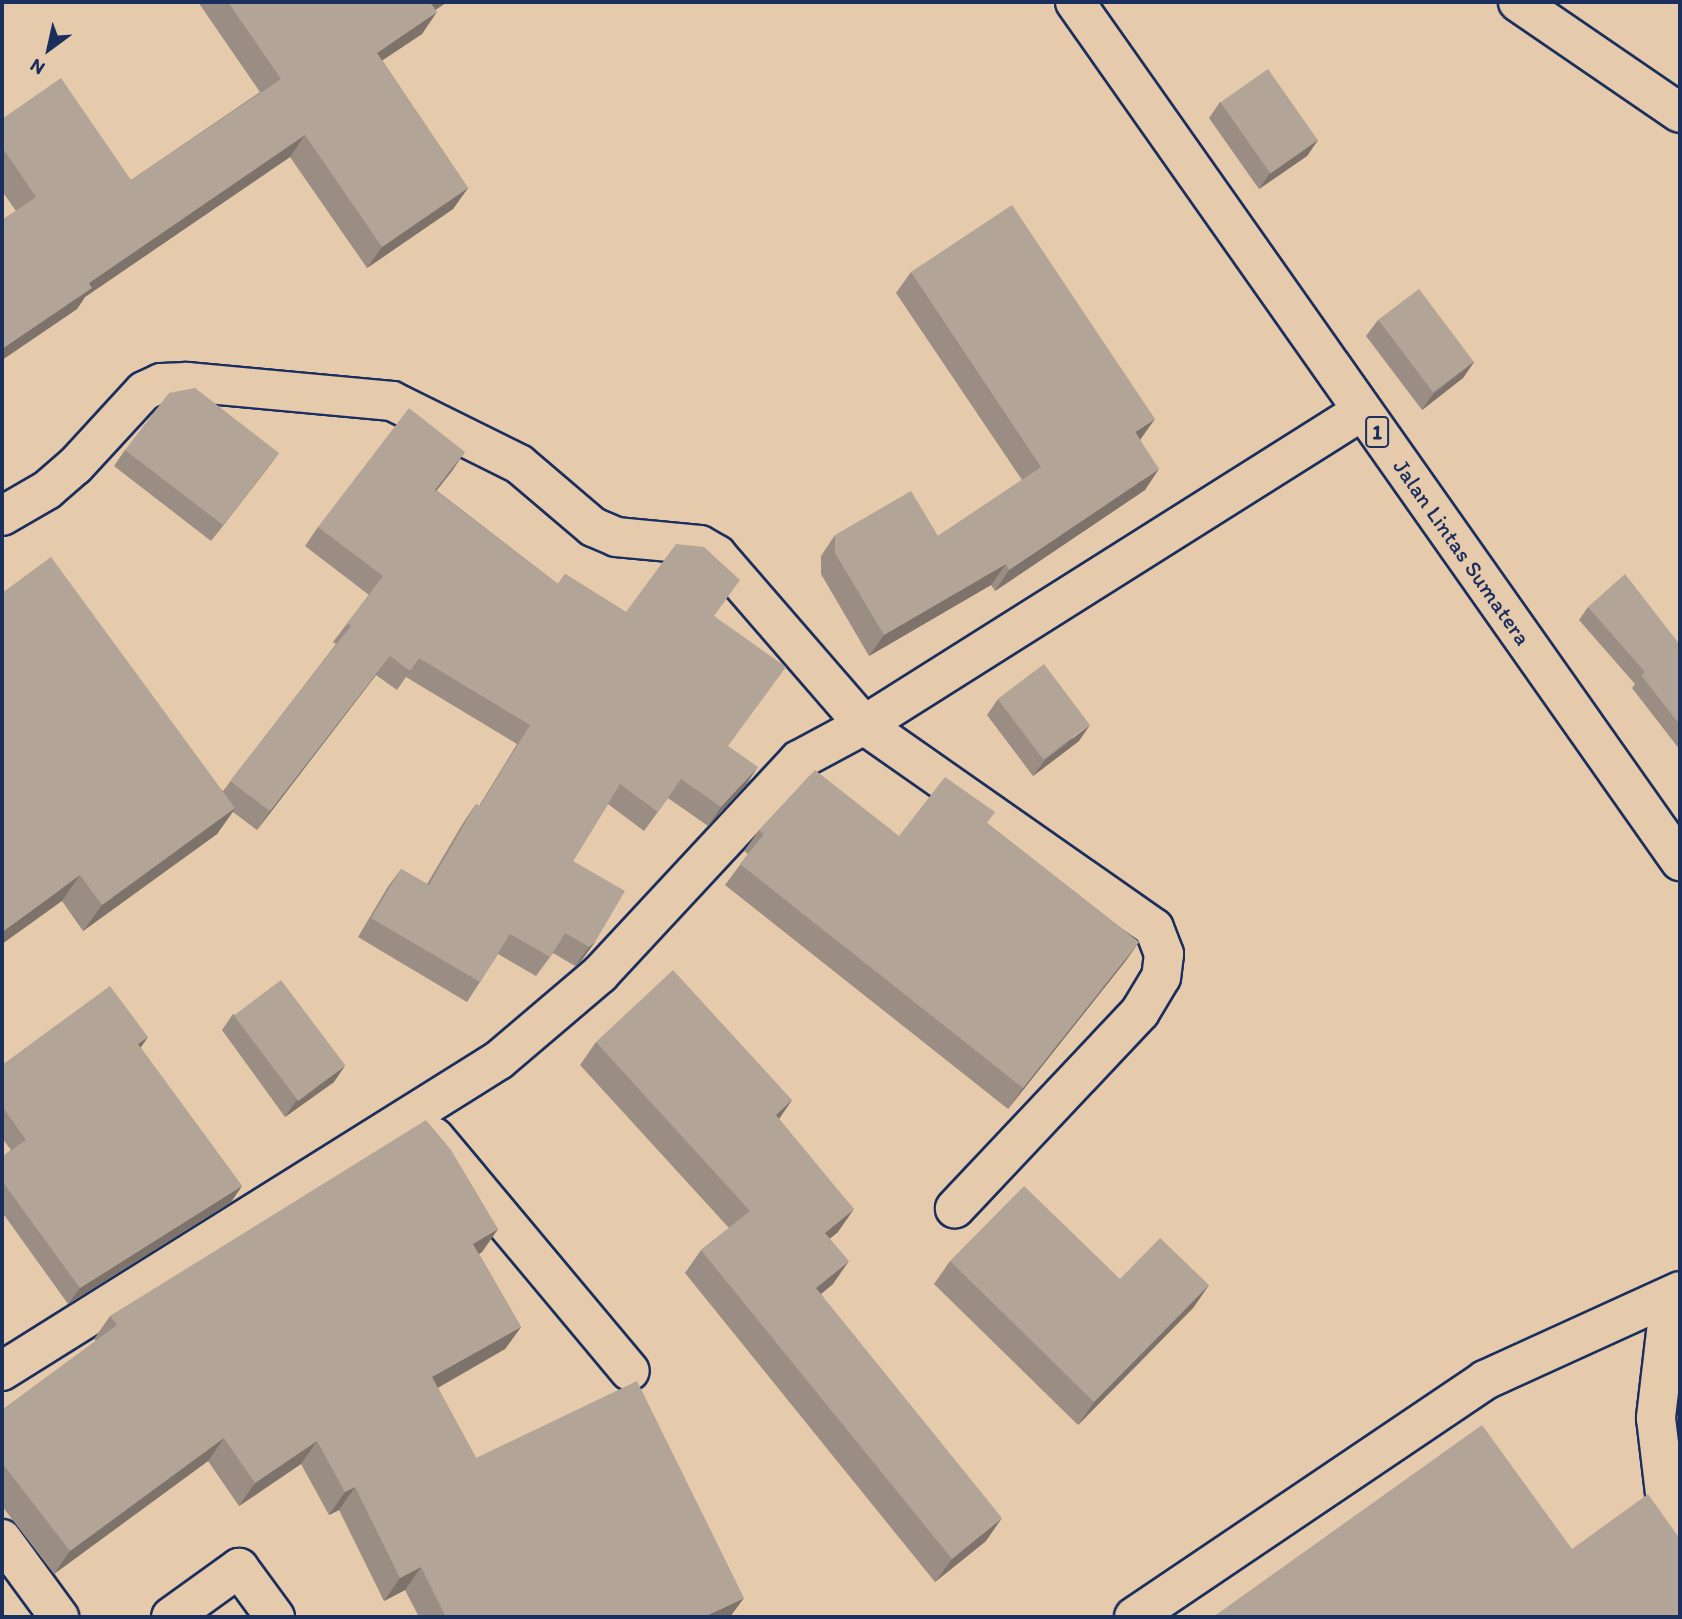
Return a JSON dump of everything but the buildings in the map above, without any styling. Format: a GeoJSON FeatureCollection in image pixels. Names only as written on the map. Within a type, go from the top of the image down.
{"type":"FeatureCollection","features":[{"type":"Feature","properties":{"kind":"main road","name":"Jalan Lintas Sumatera"},"geometry":{"type":"LineString","coordinates":[[1076,2],[1680,861]]}},
{"type":"Feature","properties":{"kind":"main road"},"geometry":{"type":"LineString","coordinates":[[1518,2],[1680,113]]}},
{"type":"Feature","properties":{"kind":"main road"},"geometry":{"type":"LineString","coordinates":[[2,516],[47,489],[75,466],[120,413],[144,391],[161,383],[331,393],[392,401],[519,464],[593,527],[616,537],[700,545],[717,555],[864,725],[1154,928],[1164,954],[1161,977],[1140,1012],[955,1209]]}},
{"type":"Feature","properties":{"kind":"main road"},"geometry":{"type":"LineString","coordinates":[[2,1371],[499,1060],[600,974],[799,760],[864,725],[1362,411]]}},
{"type":"Feature","properties":{"kind":"main road"},"geometry":{"type":"LineString","coordinates":[[414,1114],[630,1371]]}},
{"type":"Feature","properties":{"kind":"main road"},"geometry":{"type":"LineString","coordinates":[[1675,1294],[1656,1418],[1666,1503],[1680,1531]]}},
{"type":"Feature","properties":{"kind":"main road"},"geometry":{"type":"LineString","coordinates":[[1134,1617],[1485,1380],[1675,1294]]}},
{"type":"Feature","properties":{"kind":"main road"},"geometry":{"type":"LineString","coordinates":[[2,1539],[59,1617]]}},
{"type":"Feature","properties":{"kind":"main road"},"geometry":{"type":"LineString","coordinates":[[171,1617],[239,1568],[275,1617]]}}]}
